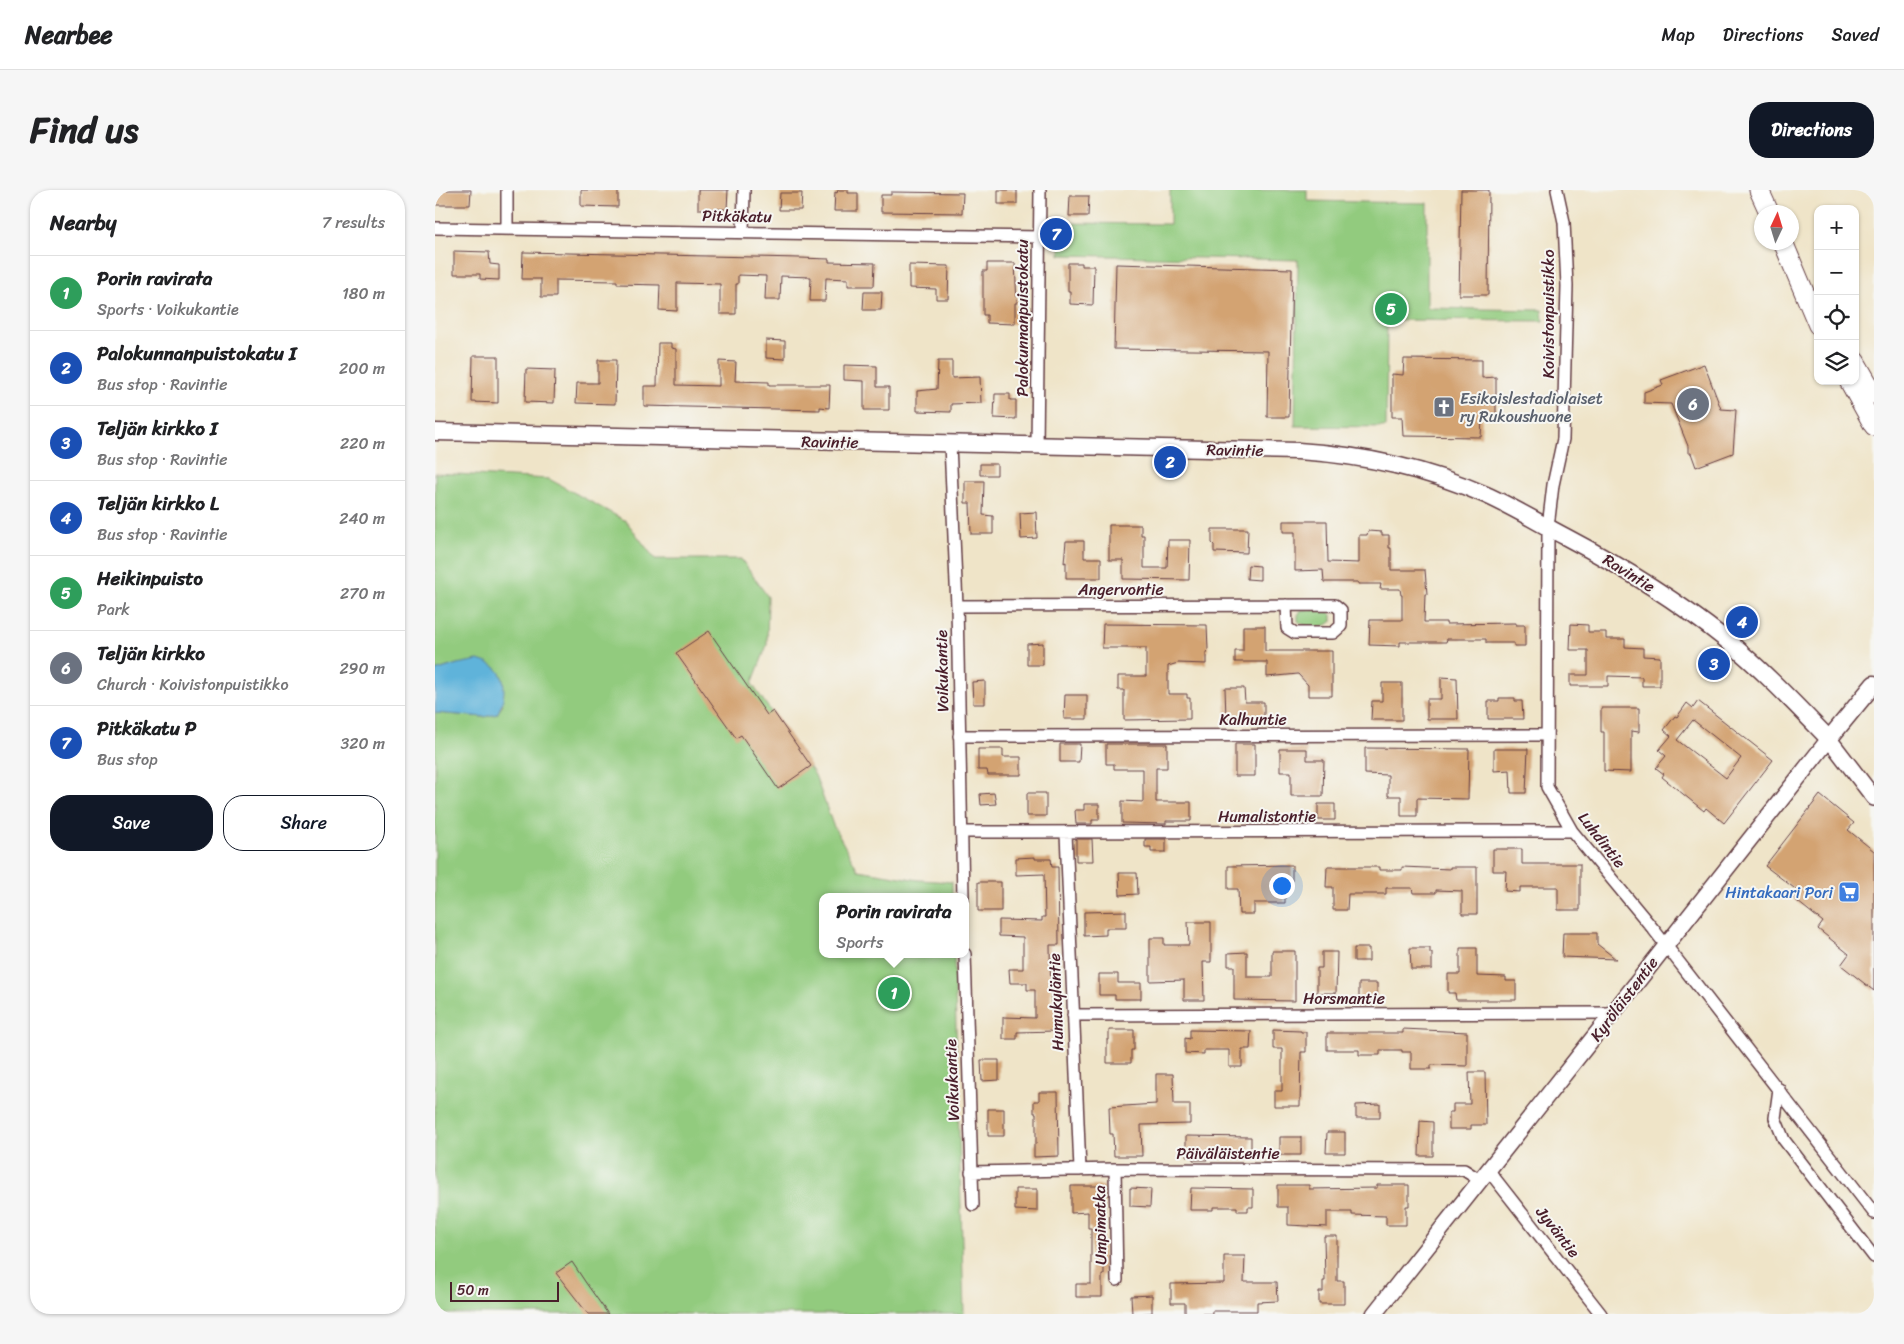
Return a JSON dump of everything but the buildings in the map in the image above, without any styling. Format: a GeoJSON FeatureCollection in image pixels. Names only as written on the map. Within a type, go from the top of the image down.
{"type":"FeatureCollection","features":[{"type":"Feature","properties":{"kind":"main road"},"geometry":{"type":"LineString","coordinates":[[1759,190],[1766,205]]}},
{"type":"Feature","properties":{"kind":"main road"},"geometry":{"type":"LineString","coordinates":[[1787,250],[1814,316]]}},
{"type":"Feature","properties":{"kind":"main road"},"geometry":{"type":"LineString","coordinates":[[1789,250],[1817,295]]}},
{"type":"Feature","properties":{"kind":"main road"},"geometry":{"type":"LineString","coordinates":[[1859,368],[1874,394]]}},
{"type":"Feature","properties":{"kind":"main road"},"geometry":{"type":"LineString","coordinates":[[1851,385],[1874,426]]}},
{"type":"Feature","properties":{"kind":"main road","name":"Ravintie"},"geometry":{"type":"LineString","coordinates":[[435,432],[1299,451],[1379,461],[1448,481],[1491,498],[1629,572],[1725,639],[1784,692],[1829,738]]}},
{"type":"Feature","properties":{"kind":"main road","name":"Kyröläistentie"},"geometry":{"type":"LineString","coordinates":[[1829,738],[1874,684]]}},
{"type":"Feature","properties":{"kind":"street"},"geometry":{"type":"LineString","coordinates":[[507,190],[507,229]]}},
{"type":"Feature","properties":{"kind":"street"},"geometry":{"type":"LineString","coordinates":[[743,232],[744,190]]}},
{"type":"Feature","properties":{"kind":"street","name":"Palokunnanpuistokatu"},"geometry":{"type":"LineString","coordinates":[[1037,446],[1040,190]]}},
{"type":"Feature","properties":{"kind":"street","name":"Koivistonpuistikko"},"geometry":{"type":"LineString","coordinates":[[1548,527],[1553,485],[1563,439],[1566,333],[1567,286],[1564,222],[1557,190]]}},
{"type":"Feature","properties":{"kind":"street","name":"Pitkäkatu"},"geometry":{"type":"LineString","coordinates":[[435,228],[1039,237]]}},
{"type":"Feature","properties":{"kind":"street","name":"Voikukantie"},"geometry":{"type":"LineString","coordinates":[[950,444],[957,606],[963,893]]}},
{"type":"Feature","properties":{"kind":"street","name":"Luhdintie"},"geometry":{"type":"LineString","coordinates":[[1548,527],[1547,787],[1572,831],[1654,930],[1874,1213]]}},
{"type":"Feature","properties":{"kind":"street","name":"Angervontie"},"geometry":{"type":"LineString","coordinates":[[957,606],[1335,604],[1341,610],[1341,626],[1333,633],[1295,633],[1287,628],[1286,605]]}},
{"type":"Feature","properties":{"kind":"street","name":"Kalhuntie"},"geometry":{"type":"LineString","coordinates":[[959,736],[1547,735]]}},
{"type":"Feature","properties":{"kind":"street"},"geometry":{"type":"LineString","coordinates":[[1829,738],[1874,798]]}},
{"type":"Feature","properties":{"kind":"street","name":"Kyröläistentie"},"geometry":{"type":"LineString","coordinates":[[1374,1314],[1614,1013],[1829,738]]}},
{"type":"Feature","properties":{"kind":"street","name":"Humalistontie"},"geometry":{"type":"LineString","coordinates":[[962,832],[1572,831]]}},
{"type":"Feature","properties":{"kind":"street","name":"Humukyläntie"},"geometry":{"type":"LineString","coordinates":[[1066,833],[1080,1170]]}},
{"type":"Feature","properties":{"kind":"street","name":"Voikukantie"},"geometry":{"type":"LineString","coordinates":[[965,958],[973,1205]]}},
{"type":"Feature","properties":{"kind":"street","name":"Horsmantie"},"geometry":{"type":"LineString","coordinates":[[1073,1015],[1614,1013]]}},
{"type":"Feature","properties":{"kind":"street"},"geometry":{"type":"LineString","coordinates":[[1779,1089],[1775,1118],[1785,1140],[1874,1257]]}},
{"type":"Feature","properties":{"kind":"street","name":"Päiväläistentie"},"geometry":{"type":"LineString","coordinates":[[971,1172],[1115,1169],[1464,1170],[1485,1176]]}},
{"type":"Feature","properties":{"kind":"street","name":"Umpimatka"},"geometry":{"type":"LineString","coordinates":[[1115,1169],[1117,1280]]}},
{"type":"Feature","properties":{"kind":"street","name":"Jyväntie"},"geometry":{"type":"LineString","coordinates":[[1485,1176],[1601,1314]]}},
{"type":"Feature","properties":{"kind":"green space"},"geometry":{"type":"Polygon","coordinates":[[[1170,190],[1307,190],[1307,201],[1427,203],[1427,308],[1542,310],[1543,321],[1387,320],[1386,427],[1295,426],[1298,260],[1060,255],[1061,223],[1170,224],[1170,190]]]}},
{"type":"Feature","properties":{"kind":"green space"},"geometry":{"type":"Polygon","coordinates":[[[435,473],[549,479],[626,521],[655,559],[741,559],[768,597],[767,645],[752,684],[815,775],[833,825],[858,870],[919,880],[952,882],[952,893],[819,893],[819,958],[954,958],[964,1314],[435,1314],[435,713],[484,717],[497,714],[503,704],[457,664],[435,671],[435,473]]]}},
{"type":"Feature","properties":{"kind":"green space"},"geometry":{"type":"Polygon","coordinates":[[[1321,609],[1328,611],[1332,615],[1332,621],[1328,624],[1320,627],[1310,627],[1298,621],[1298,615],[1301,610],[1321,609]]]}},
{"type":"Feature","properties":{"kind":"water"},"geometry":{"type":"Polygon","coordinates":[[[478,660],[493,666],[501,676],[504,689],[502,702],[497,714],[484,717],[435,713],[435,671],[478,660]]]}},
{"type":"Feature","properties":{"kind":"place","name":"Pitkäkatu P"},"geometry":{"type":"Point","coordinates":[1056,234]}},
{"type":"Feature","properties":{"kind":"place","name":"Heikinpuisto"},"geometry":{"type":"Point","coordinates":[1391,309]}},
{"type":"Feature","properties":{"kind":"place","name":"Teljän kirkko"},"geometry":{"type":"Point","coordinates":[1693,404]}},
{"type":"Feature","properties":{"kind":"place","name":"Esikoislestadiolaiset ry Rukoushuone"},"geometry":{"type":"Point","coordinates":[1444,407]}},
{"type":"Feature","properties":{"kind":"place","name":"Palokunnanpuistokatu I"},"geometry":{"type":"Point","coordinates":[1170,462]}},
{"type":"Feature","properties":{"kind":"place","name":"Teljän kirkko L"},"geometry":{"type":"Point","coordinates":[1742,622]}},
{"type":"Feature","properties":{"kind":"place","name":"Teljän kirkko I"},"geometry":{"type":"Point","coordinates":[1714,664]}},
{"type":"Feature","properties":{"kind":"place","name":"Hintakaari Pori"},"geometry":{"type":"Point","coordinates":[1849,892]}},
{"type":"Feature","properties":{"kind":"place","name":"Porin ravirata"},"geometry":{"type":"Point","coordinates":[894,993]}}]}
